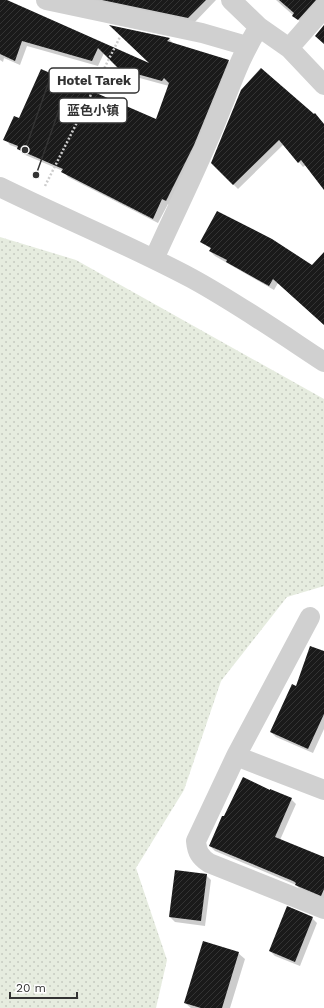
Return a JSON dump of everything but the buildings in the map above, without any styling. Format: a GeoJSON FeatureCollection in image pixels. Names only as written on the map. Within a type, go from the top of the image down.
{"type":"FeatureCollection","features":[{"type":"Feature","properties":{"kind":"street"},"geometry":{"type":"LineString","coordinates":[[46,0],[202,33],[247,46]]}},
{"type":"Feature","properties":{"kind":"street"},"geometry":{"type":"LineString","coordinates":[[231,0],[259,28],[289,48],[324,85]]}},
{"type":"Feature","properties":{"kind":"street"},"geometry":{"type":"LineString","coordinates":[[289,48],[324,8]]}},
{"type":"Feature","properties":{"kind":"street"},"geometry":{"type":"LineString","coordinates":[[154,259],[217,120],[231,82],[247,46],[259,28]]}},
{"type":"Feature","properties":{"kind":"street"},"geometry":{"type":"LineString","coordinates":[[0,187],[154,259],[193,279],[245,309],[324,362]]}},
{"type":"Feature","properties":{"kind":"street"},"geometry":{"type":"LineString","coordinates":[[310,617],[236,756],[196,841],[197,849],[201,858],[209,863],[324,909]]}},
{"type":"Feature","properties":{"kind":"street"},"geometry":{"type":"LineString","coordinates":[[236,756],[324,790]]}},
{"type":"Feature","properties":{"kind":"path"},"geometry":{"type":"LineString","coordinates":[[36,204],[129,18]]}},
{"type":"Feature","properties":{"kind":"shaded area"},"geometry":{"type":"Polygon","coordinates":[[[0,237],[76,260],[324,399],[324,586],[287,597],[221,681],[184,790],[136,868],[167,960],[156,1008],[0,1008],[0,237]]]}},
{"type":"Feature","properties":{"kind":"place","name":"Hotel Tarek"},"geometry":{"type":"Point","coordinates":[25,150]}},
{"type":"Feature","properties":{"kind":"place","name":"蓝色小镇"},"geometry":{"type":"Point","coordinates":[36,175]}}]}
